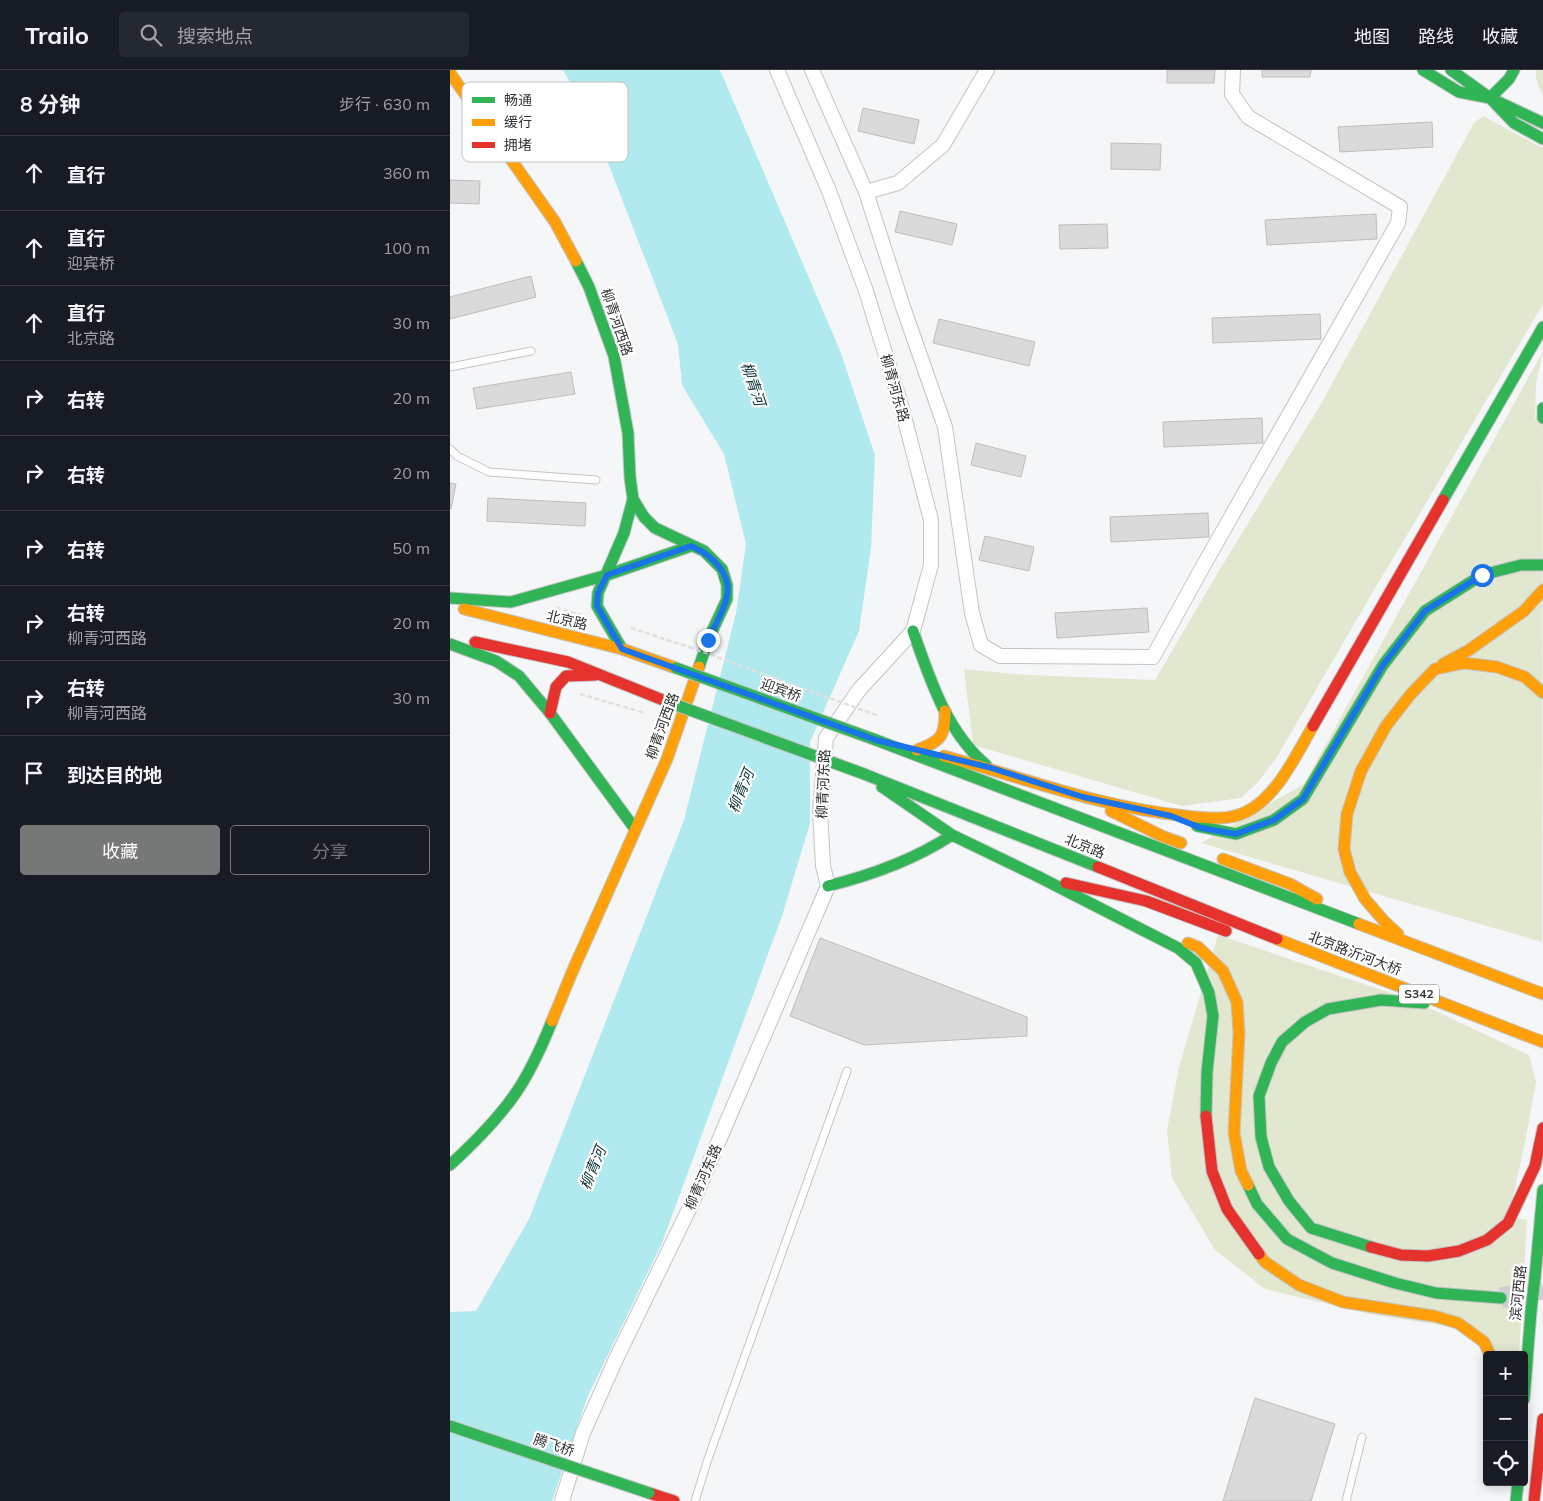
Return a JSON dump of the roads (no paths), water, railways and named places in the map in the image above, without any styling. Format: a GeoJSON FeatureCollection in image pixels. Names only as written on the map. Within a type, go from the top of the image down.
{"type":"FeatureCollection","features":[{"type":"Feature","properties":{"kind":"main road"},"geometry":{"type":"LineString","coordinates":[[1423,70],[1458,92],[1490,98],[1543,124]]}},
{"type":"Feature","properties":{"kind":"main road"},"geometry":{"type":"LineString","coordinates":[[1452,70],[1490,98],[1514,123],[1543,139]]}},
{"type":"Feature","properties":{"kind":"main road"},"geometry":{"type":"LineString","coordinates":[[1490,98],[1503,70]]}},
{"type":"Feature","properties":{"kind":"main road"},"geometry":{"type":"LineString","coordinates":[[1490,98],[1509,79],[1514,70]]}},
{"type":"Feature","properties":{"kind":"main road","name":"柳青河西路"},"geometry":{"type":"LineString","coordinates":[[450,72],[462,89]]}},
{"type":"Feature","properties":{"kind":"main road","name":"柳青河西路"},"geometry":{"type":"LineString","coordinates":[[450,1165],[484,1132],[514,1096],[539,1051],[667,759],[708,640],[726,599],[727,585],[722,569],[704,552],[655,528],[644,517],[633,499],[628,433],[614,356],[589,287],[555,222],[513,162]]}},
{"type":"Feature","properties":{"kind":"main road"},"geometry":{"type":"LineString","coordinates":[[876,740],[988,767],[1083,797],[1171,816],[1214,818],[1239,815],[1263,801],[1288,769],[1543,327]]}},
{"type":"Feature","properties":{"kind":"main road"},"geometry":{"type":"LineString","coordinates":[[1543,408],[1543,418]]}},
{"type":"Feature","properties":{"kind":"main road"},"geometry":{"type":"LineString","coordinates":[[622,649],[597,606],[598,593],[624,533],[633,499]]}},
{"type":"Feature","properties":{"kind":"main road"},"geometry":{"type":"LineString","coordinates":[[450,598],[511,602],[607,575],[691,546]]}},
{"type":"Feature","properties":{"kind":"main road"},"geometry":{"type":"LineString","coordinates":[[1171,816],[1201,828],[1236,834],[1274,820],[1303,799],[1383,665],[1425,611],[1482,575],[1521,565],[1543,565]]}},
{"type":"Feature","properties":{"kind":"main road"},"geometry":{"type":"LineString","coordinates":[[1405,941],[1384,922],[1365,899],[1350,872],[1344,849],[1347,814],[1361,771],[1386,726],[1410,695],[1435,669],[1469,650],[1524,611],[1543,590]]}},
{"type":"Feature","properties":{"kind":"main road","name":"北京路"},"geometry":{"type":"LineString","coordinates":[[450,606],[622,649],[676,668]]}},
{"type":"Feature","properties":{"kind":"main road"},"geometry":{"type":"LineString","coordinates":[[913,631],[924,663],[956,733],[969,750],[988,767]]}},
{"type":"Feature","properties":{"kind":"main road"},"geometry":{"type":"LineString","coordinates":[[450,636],[568,662],[668,702],[864,774],[916,812],[952,835],[1178,948],[1196,963],[1209,993],[1213,1016],[1206,1122],[1212,1171],[1227,1209],[1265,1262],[1299,1285],[1343,1302],[1434,1316],[1458,1323],[1484,1342],[1488,1351]]}},
{"type":"Feature","properties":{"kind":"main road"},"geometry":{"type":"LineString","coordinates":[[450,644],[496,661],[519,676],[550,713],[635,829]]}},
{"type":"Feature","properties":{"kind":"main road"},"geometry":{"type":"LineString","coordinates":[[1435,669],[1464,663],[1497,667],[1524,678],[1543,693]]}},
{"type":"Feature","properties":{"kind":"main road","name":"迎宾桥"},"geometry":{"type":"LineString","coordinates":[[676,668],[876,740]]}},
{"type":"Feature","properties":{"kind":"main road"},"geometry":{"type":"LineString","coordinates":[[550,713],[556,687],[566,676],[602,675]]}},
{"type":"Feature","properties":{"kind":"main road"},"geometry":{"type":"LineString","coordinates":[[917,750],[938,742],[945,732],[945,711]]}},
{"type":"Feature","properties":{"kind":"main road","name":"北京路"},"geometry":{"type":"LineString","coordinates":[[876,740],[1361,924]]}},
{"type":"Feature","properties":{"kind":"main road","name":"北京路"},"geometry":{"type":"LineString","coordinates":[[864,774],[1296,946]]}},
{"type":"Feature","properties":{"kind":"main road"},"geometry":{"type":"LineString","coordinates":[[1083,797],[1164,837],[1191,847]]}},
{"type":"Feature","properties":{"kind":"main road"},"geometry":{"type":"LineString","coordinates":[[916,812],[930,829],[925,850]]}},
{"type":"Feature","properties":{"kind":"main road"},"geometry":{"type":"LineString","coordinates":[[828,886],[866,876],[895,865],[937,845],[952,835]]}},
{"type":"Feature","properties":{"kind":"main road"},"geometry":{"type":"LineString","coordinates":[[1209,854],[1290,884],[1361,924],[1543,994]]}},
{"type":"Feature","properties":{"kind":"main road"},"geometry":{"type":"LineString","coordinates":[[1037,876],[1146,901],[1266,946],[1350,967]]}},
{"type":"Feature","properties":{"kind":"main road"},"geometry":{"type":"LineString","coordinates":[[1106,912],[1198,947],[1223,971],[1237,1002],[1239,1033],[1234,1132],[1241,1171],[1258,1204],[1287,1239],[1332,1263],[1395,1283],[1436,1293],[1501,1298]]}},
{"type":"Feature","properties":{"kind":"main road","name":"北京路沂河大桥"},"geometry":{"type":"LineString","coordinates":[[1296,946],[1543,1042]]}},
{"type":"Feature","properties":{"kind":"main road"},"geometry":{"type":"LineString","coordinates":[[1446,1004],[1381,1000],[1328,1009],[1304,1022],[1282,1042],[1271,1063],[1259,1096],[1261,1137],[1269,1167],[1289,1201],[1311,1228],[1328,1234],[1401,1254],[1428,1256],[1459,1251],[1487,1240],[1508,1223],[1535,1166],[1543,1128]]}},
{"type":"Feature","properties":{"kind":"main road","name":"滨河西路"},"geometry":{"type":"LineString","coordinates":[[1524,1396],[1543,1190]]}},
{"type":"Feature","properties":{"kind":"main road"},"geometry":{"type":"LineString","coordinates":[[1534,1501],[1543,1419]]}},
{"type":"Feature","properties":{"kind":"main road","name":"腾飞桥"},"geometry":{"type":"LineString","coordinates":[[450,1426],[647,1497]]}},
{"type":"Feature","properties":{"kind":"main road","name":"腾飞桥"},"geometry":{"type":"LineString","coordinates":[[450,1436],[647,1497]]}},
{"type":"Feature","properties":{"kind":"main road"},"geometry":{"type":"LineString","coordinates":[[1516,1501],[1518,1486]]}},
{"type":"Feature","properties":{"kind":"main road"},"geometry":{"type":"LineString","coordinates":[[647,1497],[674,1501]]}},
{"type":"Feature","properties":{"kind":"street","name":"柳青河东路"},"geometry":{"type":"LineString","coordinates":[[562,1501],[583,1433],[616,1359],[693,1201],[828,886],[824,866],[820,811],[826,738],[858,690],[913,631],[931,565],[931,520],[901,405],[866,291],[829,191],[777,70]]}},
{"type":"Feature","properties":{"kind":"street"},"geometry":{"type":"LineString","coordinates":[[812,70],[866,192],[903,308],[945,427],[972,613],[981,645],[1000,656],[1153,657],[1398,223],[1400,207],[1248,117],[1232,94],[1233,70]]}},
{"type":"Feature","properties":{"kind":"street"},"geometry":{"type":"LineString","coordinates":[[866,192],[898,183],[943,145],[987,70]]}},
{"type":"Feature","properties":{"kind":"lane"},"geometry":{"type":"LineString","coordinates":[[450,367],[531,351]]}},
{"type":"Feature","properties":{"kind":"lane"},"geometry":{"type":"LineString","coordinates":[[450,449],[457,456],[489,472],[596,480]]}},
{"type":"Feature","properties":{"kind":"lane"},"geometry":{"type":"LineString","coordinates":[[695,1501],[847,1070]]}},
{"type":"Feature","properties":{"kind":"lane"},"geometry":{"type":"LineString","coordinates":[[1346,1501],[1362,1437]]}},
{"type":"Feature","properties":{"kind":"water","name":"柳青河"},"geometry":{"type":"Polygon","coordinates":[[[563,70],[720,70],[841,353],[875,455],[871,548],[859,631],[810,742],[810,823],[782,916],[662,1243],[587,1398],[552,1501],[450,1501],[450,1312],[476,1311],[529,1219],[684,820],[736,613],[746,544],[724,454],[682,385],[678,344],[608,162],[628,162],[628,82],[570,82],[563,70]]]}},
{"type":"Feature","properties":{"kind":"tunnel"},"geometry":{"type":"LineString","coordinates":[[1501,1298],[1543,1289]]}}]}
